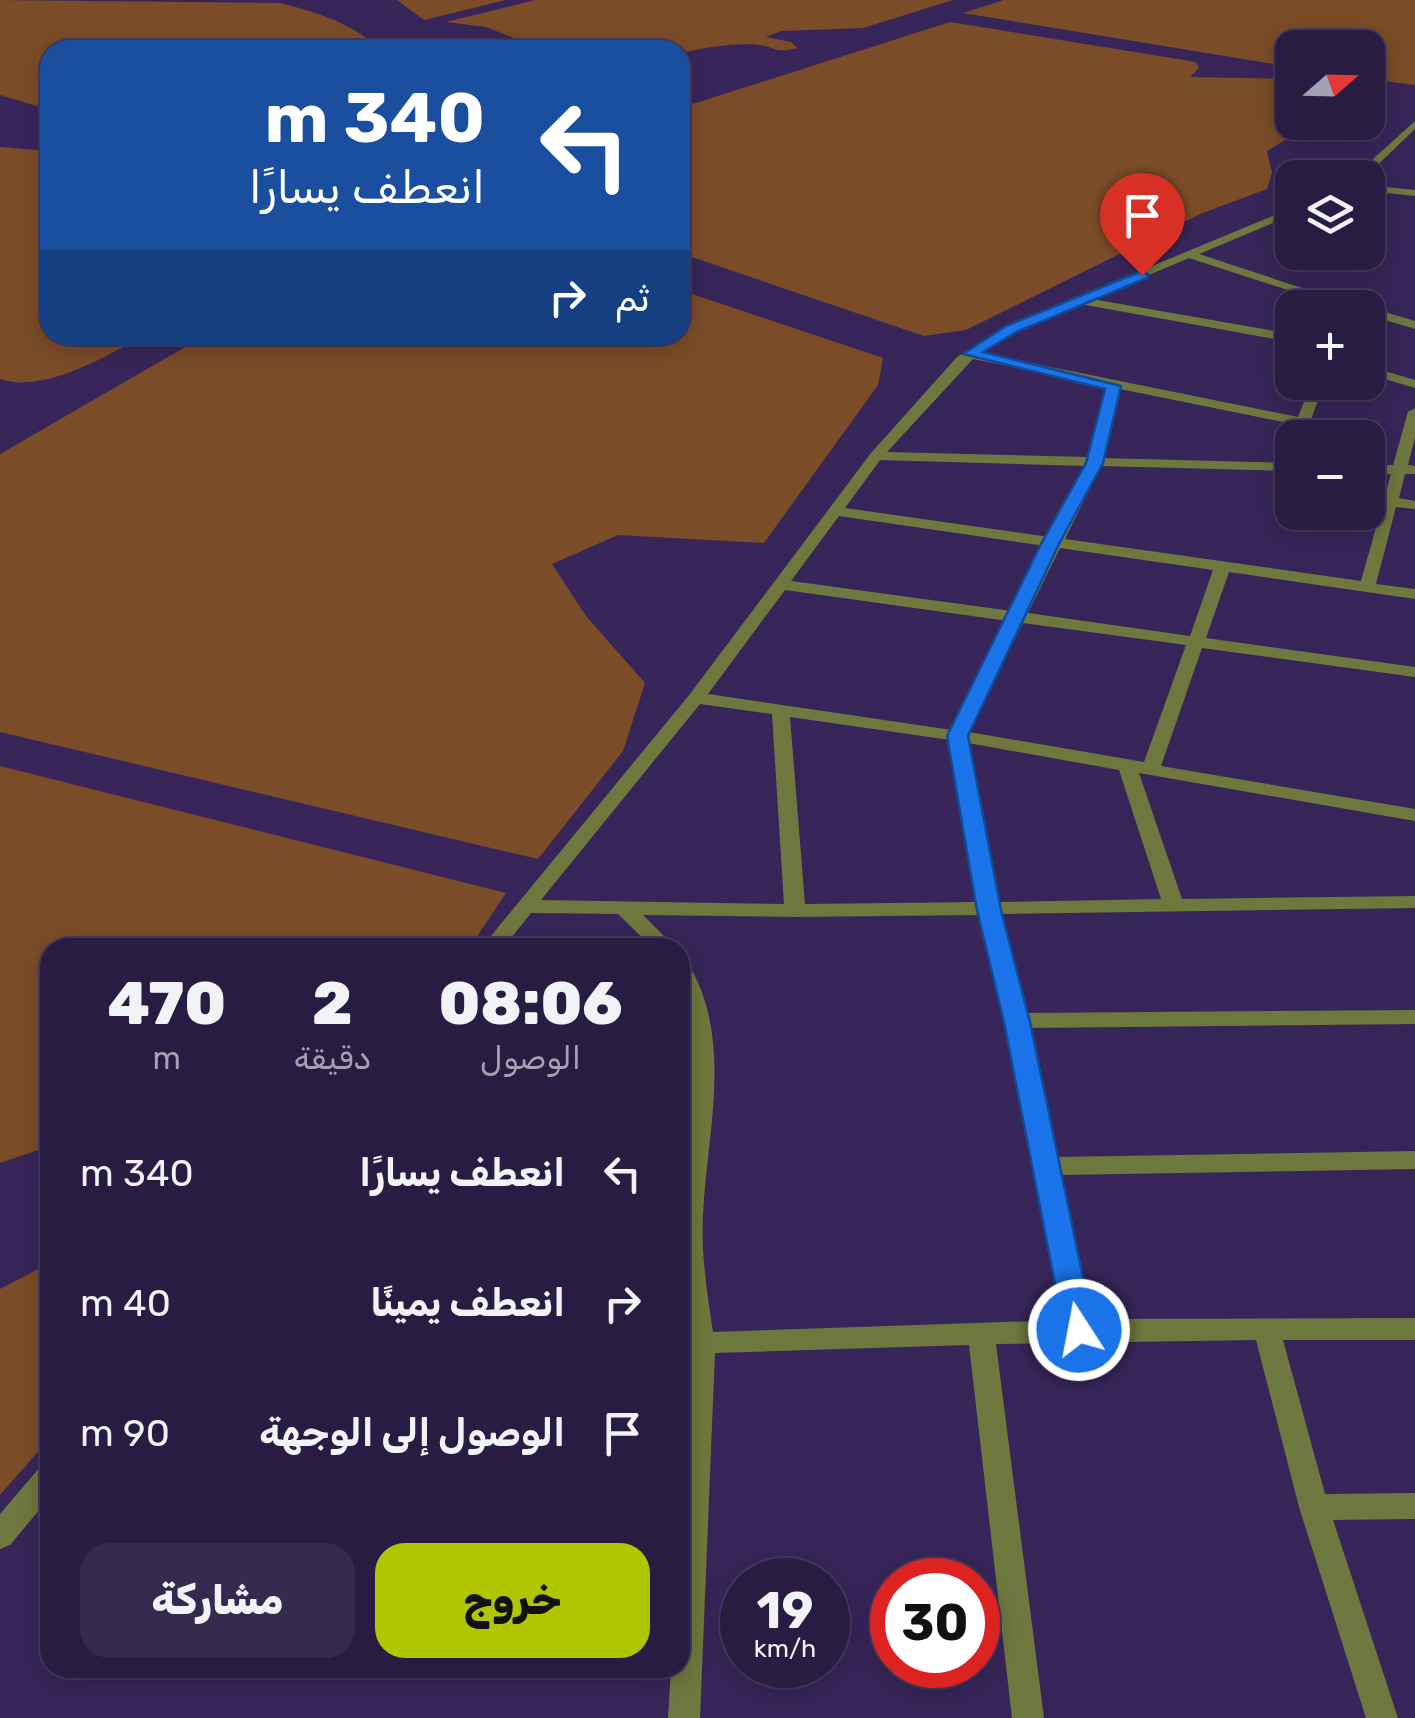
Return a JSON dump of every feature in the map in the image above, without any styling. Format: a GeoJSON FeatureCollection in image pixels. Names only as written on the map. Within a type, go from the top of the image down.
{"type":"FeatureCollection","features":[{"type":"Feature","properties":{"kind":"street"},"geometry":{"type":"LineString","coordinates":[[1376,160],[1415,124]]}},
{"type":"Feature","properties":{"kind":"street"},"geometry":{"type":"LineString","coordinates":[[1385,190],[1415,193]]}},
{"type":"Feature","properties":{"kind":"street"},"geometry":{"type":"LineString","coordinates":[[500,938],[696,698],[876,456],[970,354],[1011,329],[1275,219]]}},
{"type":"Feature","properties":{"kind":"street"},"geometry":{"type":"LineString","coordinates":[[1190,255],[1300,290]]}},
{"type":"Feature","properties":{"kind":"street"},"geometry":{"type":"LineString","coordinates":[[1079,300],[1275,335]]}},
{"type":"Feature","properties":{"kind":"street"},"geometry":{"type":"LineString","coordinates":[[1385,316],[1415,325]]}},
{"type":"Feature","properties":{"kind":"street"},"geometry":{"type":"LineString","coordinates":[[970,354],[1292,420]]}},
{"type":"Feature","properties":{"kind":"street"},"geometry":{"type":"LineString","coordinates":[[1385,375],[1415,384]]}},
{"type":"Feature","properties":{"kind":"street"},"geometry":{"type":"LineString","coordinates":[[1079,1330],[1017,1022],[989,910],[958,736],[1050,544],[1094,463],[1114,386]]}},
{"type":"Feature","properties":{"kind":"street"},"geometry":{"type":"LineString","coordinates":[[1367,587],[1415,412]]}},
{"type":"Feature","properties":{"kind":"street"},"geometry":{"type":"LineString","coordinates":[[876,456],[1275,467]]}},
{"type":"Feature","properties":{"kind":"street"},"geometry":{"type":"LineString","coordinates":[[1385,470],[1415,470]]}},
{"type":"Feature","properties":{"kind":"street"},"geometry":{"type":"LineString","coordinates":[[1391,502],[1415,505]]}},
{"type":"Feature","properties":{"kind":"street"},"geometry":{"type":"LineString","coordinates":[[835,511],[1415,594]]}},
{"type":"Feature","properties":{"kind":"street"},"geometry":{"type":"LineString","coordinates":[[1151,768],[1222,568]]}},
{"type":"Feature","properties":{"kind":"street"},"geometry":{"type":"LineString","coordinates":[[779,584],[1415,672]]}},
{"type":"Feature","properties":{"kind":"street"},"geometry":{"type":"LineString","coordinates":[[696,698],[958,736],[1415,815]]}},
{"type":"Feature","properties":{"kind":"street"},"geometry":{"type":"LineString","coordinates":[[782,710],[795,911]]}},
{"type":"Feature","properties":{"kind":"street"},"geometry":{"type":"LineString","coordinates":[[1127,764],[1174,906]]}},
{"type":"Feature","properties":{"kind":"street"},"geometry":{"type":"LineString","coordinates":[[524,906],[795,911],[1415,902]]}},
{"type":"Feature","properties":{"kind":"street"},"geometry":{"type":"LineString","coordinates":[[624,908],[656,938]]}},
{"type":"Feature","properties":{"kind":"street"},"geometry":{"type":"LineString","coordinates":[[690,995],[698,1016],[702,1084],[690,1245],[702,1343],[690,1593]]}},
{"type":"Feature","properties":{"kind":"street"},"geometry":{"type":"LineString","coordinates":[[1017,1022],[1415,1017]]}},
{"type":"Feature","properties":{"kind":"street"},"geometry":{"type":"LineString","coordinates":[[1046,1166],[1415,1160]]}},
{"type":"Feature","properties":{"kind":"street"},"geometry":{"type":"LineString","coordinates":[[702,1343],[1079,1330],[1415,1329]]}},
{"type":"Feature","properties":{"kind":"street"},"geometry":{"type":"LineString","coordinates":[[1268,1331],[1314,1507],[1382,1718]]}},
{"type":"Feature","properties":{"kind":"street"},"geometry":{"type":"LineString","coordinates":[[981,1334],[1028,1718]]}},
{"type":"Feature","properties":{"kind":"street"},"geometry":{"type":"LineString","coordinates":[[0,1536],[40,1488]]}},
{"type":"Feature","properties":{"kind":"street"},"geometry":{"type":"LineString","coordinates":[[1314,1507],[1415,1506]]}},
{"type":"Feature","properties":{"kind":"street"},"geometry":{"type":"LineString","coordinates":[[684,1718],[686,1678]]}},
{"type":"Feature","properties":{"kind":"shaded area"},"geometry":{"type":"Polygon","coordinates":[[[0,0],[280,3],[320,15],[368,40],[40,40],[40,107],[0,95],[0,0]]]}},
{"type":"Feature","properties":{"kind":"shaded area"},"geometry":{"type":"Polygon","coordinates":[[[397,0],[506,0],[424,20],[397,0]]]}},
{"type":"Feature","properties":{"kind":"shaded area"},"geometry":{"type":"Polygon","coordinates":[[[535,0],[953,0],[863,28],[781,31],[766,37],[791,42],[797,48],[784,50],[751,44],[690,52],[690,40],[519,40],[486,27],[446,22],[535,0]]]}},
{"type":"Feature","properties":{"kind":"shaded area"},"geometry":{"type":"Polygon","coordinates":[[[1004,0],[1415,0],[1415,85],[1385,81],[1385,30],[1275,30],[1275,64],[963,13],[1004,0]]]}},
{"type":"Feature","properties":{"kind":"shaded area"},"geometry":{"type":"Polygon","coordinates":[[[950,22],[1196,62],[1199,68],[1190,77],[1275,79],[1275,140],[1285,140],[1267,151],[1272,173],[1267,189],[1200,214],[966,330],[924,336],[690,256],[690,105],[950,22]]]}},
{"type":"Feature","properties":{"kind":"shaded area"},"geometry":{"type":"Polygon","coordinates":[[[0,147],[40,150],[40,345],[126,345],[55,377],[17,382],[0,379],[0,147]]]}},
{"type":"Feature","properties":{"kind":"shaded area"},"geometry":{"type":"Polygon","coordinates":[[[690,293],[883,358],[878,385],[764,543],[618,535],[552,564],[586,616],[645,683],[623,751],[538,859],[0,732],[0,454],[189,345],[690,345],[690,293]]]}},
{"type":"Feature","properties":{"kind":"shaded area"},"geometry":{"type":"Polygon","coordinates":[[[0,766],[506,893],[476,938],[40,938],[40,1149],[0,1163],[0,766]]]}},
{"type":"Feature","properties":{"kind":"shaded area"},"geometry":{"type":"Polygon","coordinates":[[[40,1268],[40,1449],[0,1495],[0,1289],[40,1268]]]}},
{"type":"Feature","properties":{"kind":"route"},"geometry":{"type":"LineString","coordinates":[[1079,1330],[1017,1022],[989,910],[958,736],[1050,544],[1094,463],[1114,386],[970,354],[1011,329],[1142,275]]}}]}
